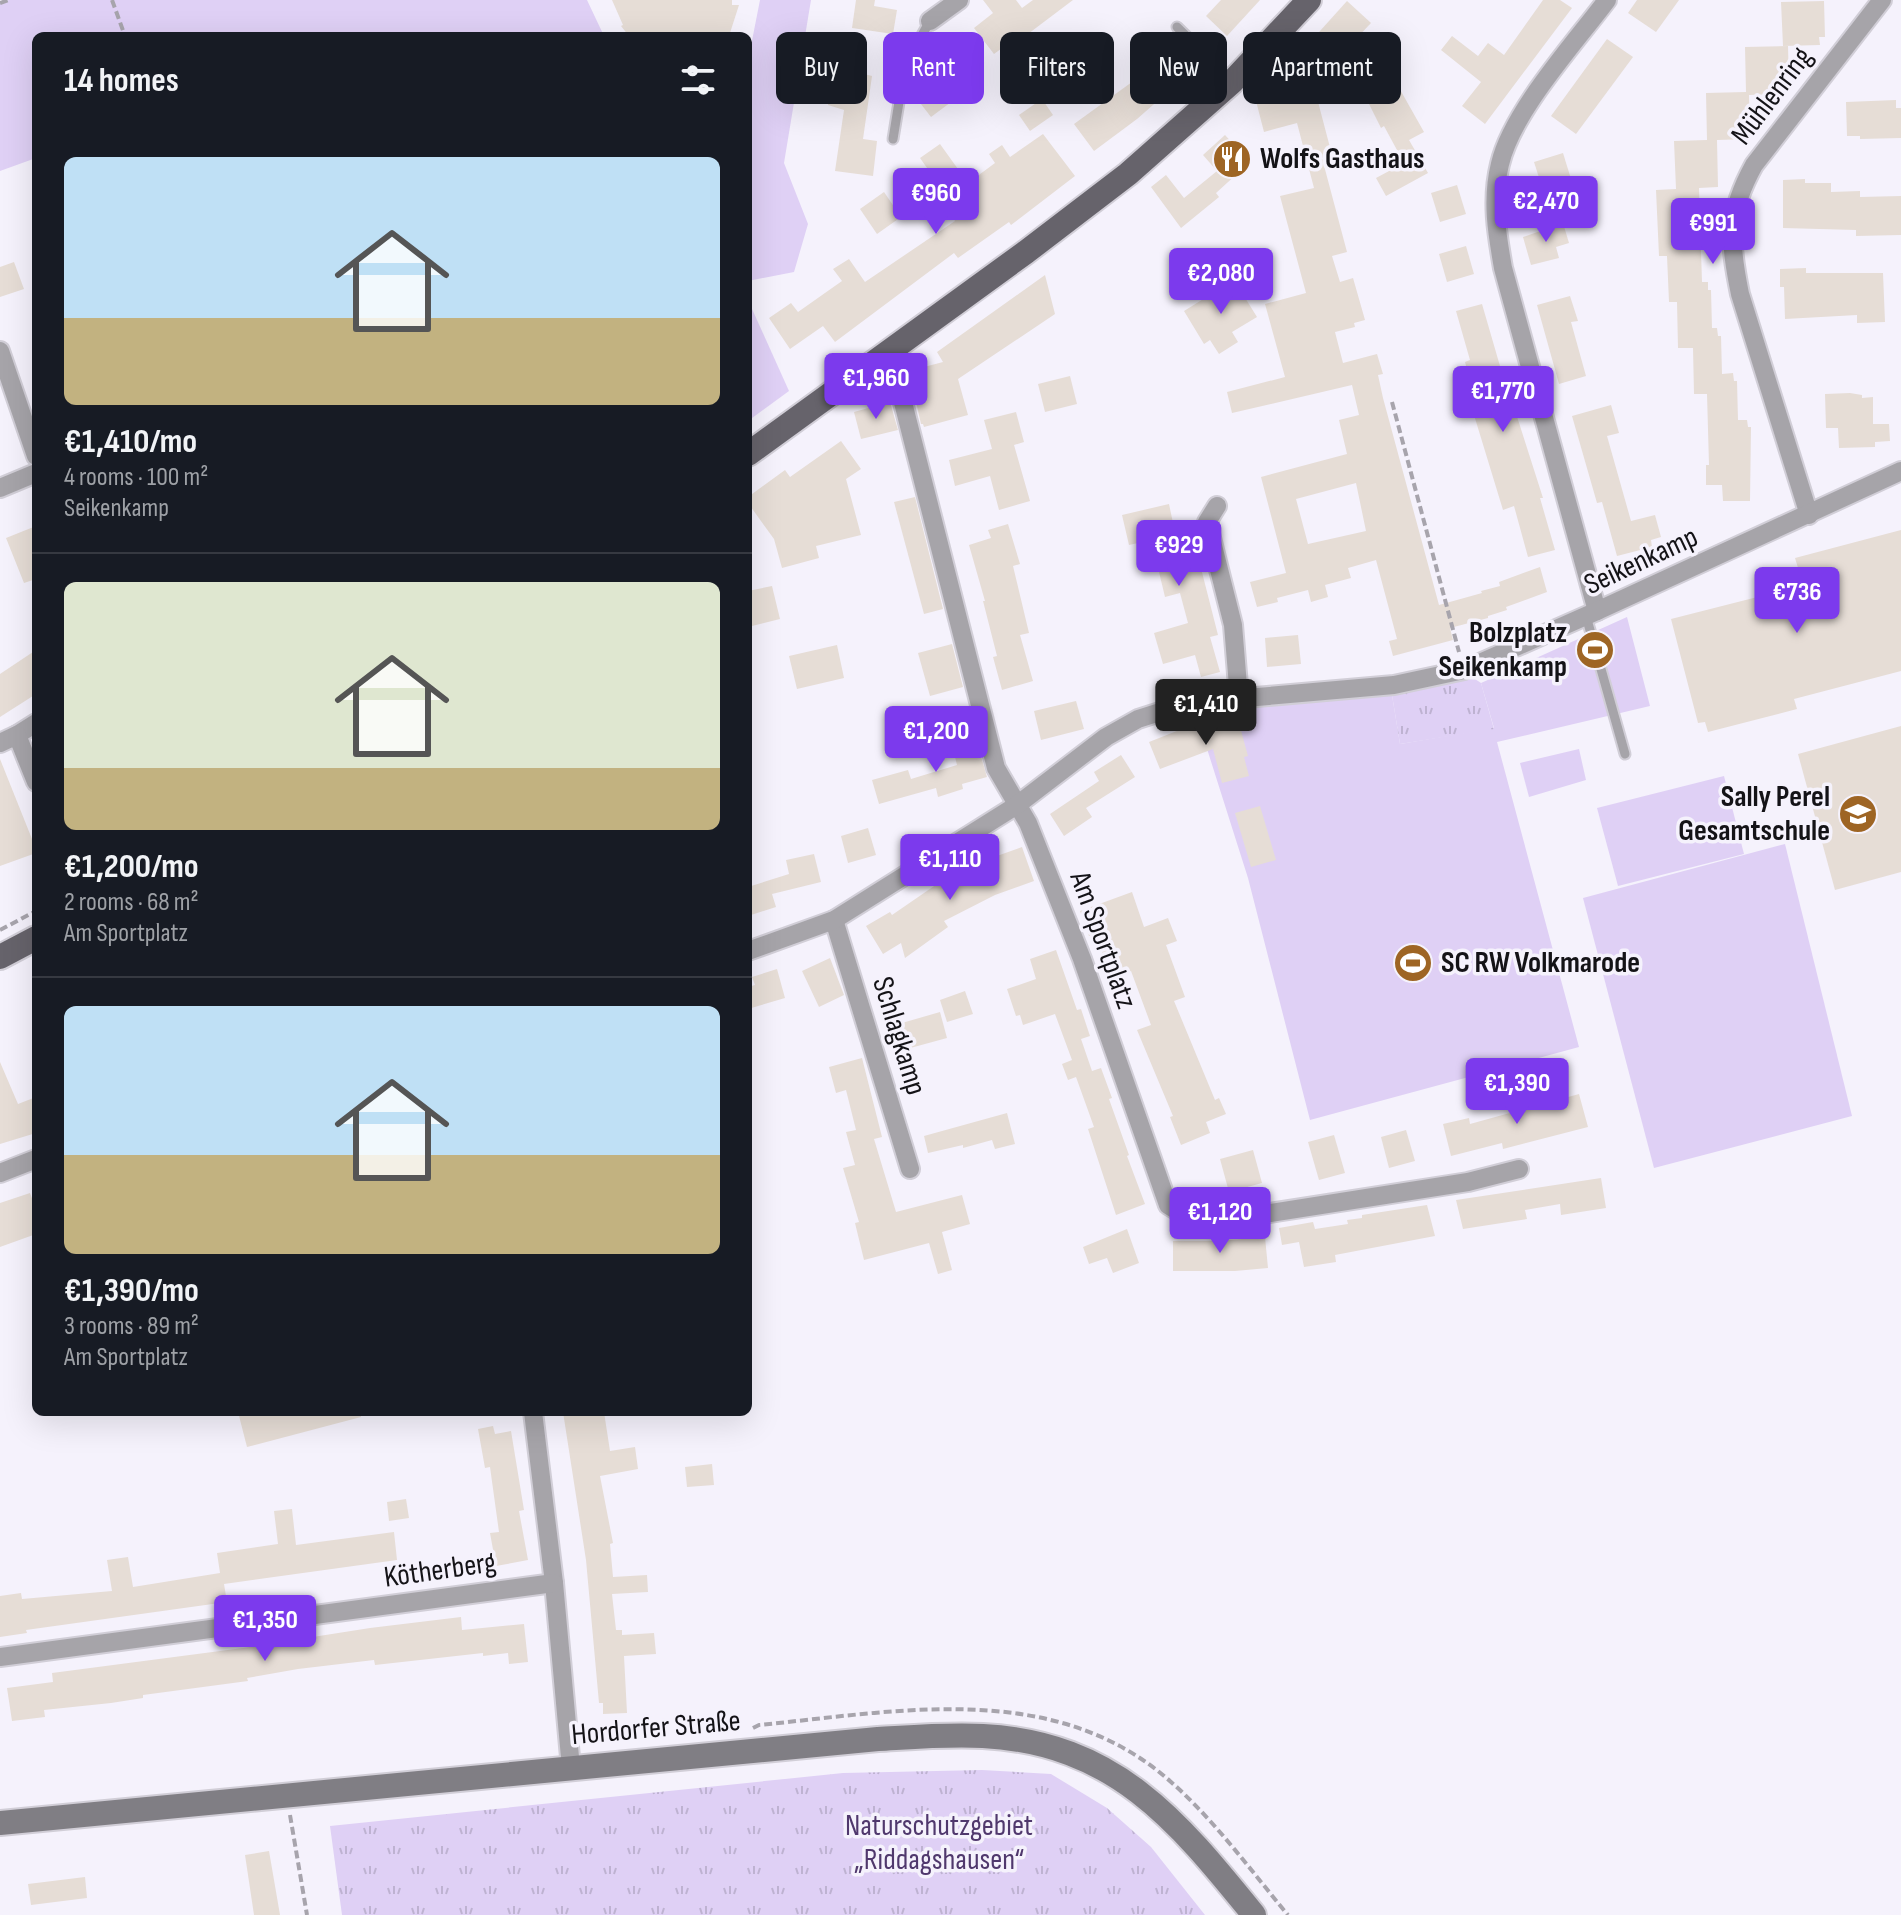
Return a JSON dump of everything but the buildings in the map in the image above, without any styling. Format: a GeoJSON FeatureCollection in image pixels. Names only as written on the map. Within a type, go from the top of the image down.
{"type":"FeatureCollection","features":[{"type":"Feature","properties":{"kind":"main road"},"geometry":{"type":"LineString","coordinates":[[752,451],[1128,174],[1232,82],[1309,0]]}},
{"type":"Feature","properties":{"kind":"main road"},"geometry":{"type":"LineString","coordinates":[[0,957],[32,940]]}},
{"type":"Feature","properties":{"kind":"main road","name":"Hordorfer Straße"},"geometry":{"type":"LineString","coordinates":[[0,1823],[571,1768],[934,1736],[981,1736],[1041,1744],[1096,1764],[1147,1797],[1189,1838],[1254,1915]]}},
{"type":"Feature","properties":{"kind":"street"},"geometry":{"type":"LineString","coordinates":[[930,21],[959,0]]}},
{"type":"Feature","properties":{"kind":"street"},"geometry":{"type":"LineString","coordinates":[[1592,614],[1503,268],[1496,229],[1495,195],[1500,163],[1528,106],[1607,0]]}},
{"type":"Feature","properties":{"kind":"street","name":"Mühlenring"},"geometry":{"type":"LineString","coordinates":[[1809,515],[1740,294],[1735,266],[1733,217],[1739,192],[1754,165],[1882,0]]}},
{"type":"Feature","properties":{"kind":"street"},"geometry":{"type":"LineString","coordinates":[[0,351],[32,444]]}},
{"type":"Feature","properties":{"kind":"street","name":"Am Sportplatz"},"geometry":{"type":"LineString","coordinates":[[885,355],[895,371],[996,768],[1028,823],[1082,959],[1168,1205],[1181,1213],[1196,1215],[1270,1213],[1468,1182],[1519,1169]]}},
{"type":"Feature","properties":{"kind":"street","name":"Seikenkamp"},"geometry":{"type":"LineString","coordinates":[[752,950],[834,920],[1017,805],[1106,737],[1138,719],[1188,703],[1394,685],[1464,670],[1901,471]]}},
{"type":"Feature","properties":{"kind":"street"},"geometry":{"type":"LineString","coordinates":[[0,488],[32,475]]}},
{"type":"Feature","properties":{"kind":"street"},"geometry":{"type":"LineString","coordinates":[[1217,506],[1207,522],[1233,625],[1239,698]]}},
{"type":"Feature","properties":{"kind":"street"},"geometry":{"type":"LineString","coordinates":[[32,725],[9,739],[32,776]]}},
{"type":"Feature","properties":{"kind":"street","name":"Schlagkamp"},"geometry":{"type":"LineString","coordinates":[[834,920],[910,1169]]}},
{"type":"Feature","properties":{"kind":"street"},"geometry":{"type":"LineString","coordinates":[[0,1173],[32,1161]]}},
{"type":"Feature","properties":{"kind":"street"},"geometry":{"type":"LineString","coordinates":[[533,1416],[554,1583],[571,1768]]}},
{"type":"Feature","properties":{"kind":"street","name":"Kötherberg"},"geometry":{"type":"LineString","coordinates":[[0,1657],[554,1583]]}},
{"type":"Feature","properties":{"kind":"lane"},"geometry":{"type":"LineString","coordinates":[[893,139],[905,65],[930,21]]}},
{"type":"Feature","properties":{"kind":"lane"},"geometry":{"type":"LineString","coordinates":[[1177,27],[1232,82]]}},
{"type":"Feature","properties":{"kind":"lane"},"geometry":{"type":"LineString","coordinates":[[1592,614],[1625,754]]}},
{"type":"Feature","properties":{"kind":"path"},"geometry":{"type":"LineString","coordinates":[[0,3],[9,0]]}},
{"type":"Feature","properties":{"kind":"path"},"geometry":{"type":"LineString","coordinates":[[112,0],[124,32]]}},
{"type":"Feature","properties":{"kind":"path"},"geometry":{"type":"LineString","coordinates":[[1392,402],[1464,670]]}},
{"type":"Feature","properties":{"kind":"path"},"geometry":{"type":"LineString","coordinates":[[0,930],[32,913]]}},
{"type":"Feature","properties":{"kind":"path"},"geometry":{"type":"LineString","coordinates":[[287,1794],[307,1915]]}},
{"type":"Feature","properties":{"kind":"green space"},"geometry":{"type":"Polygon","coordinates":[[[9,0],[587,0],[602,32],[32,32],[32,159],[0,171],[0,3],[9,0]]]}},
{"type":"Feature","properties":{"kind":"green space"},"geometry":{"type":"Polygon","coordinates":[[[760,0],[811,0],[806,32],[776,32],[776,104],[794,104],[784,163],[808,224],[794,272],[752,280],[752,41],[760,0]]]}},
{"type":"Feature","properties":{"kind":"green space"},"geometry":{"type":"Polygon","coordinates":[[[752,309],[789,391],[752,418],[752,309]]]}},
{"type":"Feature","properties":{"kind":"green space","name":"SC RW Volkmarode"},"geometry":{"type":"Polygon","coordinates":[[[1627,617],[1650,706],[1497,742],[1579,1047],[1310,1120],[1248,878],[1195,711],[1392,695],[1400,744],[1494,728],[1481,683],[1627,617]]]}},
{"type":"Feature","properties":{"kind":"green space"},"geometry":{"type":"Polygon","coordinates":[[[1472,677],[1481,683],[1494,729],[1400,744],[1392,695],[1472,677]]]}},
{"type":"Feature","properties":{"kind":"green space"},"geometry":{"type":"Polygon","coordinates":[[[1579,749],[1586,780],[1529,797],[1520,763],[1579,749]]]}},
{"type":"Feature","properties":{"kind":"green space"},"geometry":{"type":"Polygon","coordinates":[[[1724,776],[1744,854],[1618,886],[1597,808],[1724,776]]]}},
{"type":"Feature","properties":{"kind":"green space"},"geometry":{"type":"Polygon","coordinates":[[[1785,844],[1852,1116],[1654,1168],[1583,898],[1785,844]]]}},
{"type":"Feature","properties":{"kind":"green space","name":"Naturschutzgebiet „Riddagshausen“"},"geometry":{"type":"Polygon","coordinates":[[[982,1770],[1051,1774],[1107,1808],[1151,1847],[1205,1915],[342,1915],[330,1826],[843,1773],[982,1770]]]}},
{"type":"Feature","properties":{"kind":"place","name":"Wolfs Gasthaus"},"geometry":{"type":"Point","coordinates":[1232,159]}},
{"type":"Feature","properties":{"kind":"place","name":"Bolzplatz Seikenkamp"},"geometry":{"type":"Point","coordinates":[1595,650]}},
{"type":"Feature","properties":{"kind":"place","name":"Sally Perel Gesamtschule"},"geometry":{"type":"Point","coordinates":[1858,814]}},
{"type":"Feature","properties":{"kind":"place","name":"SC RW Volkmarode"},"geometry":{"type":"Point","coordinates":[1413,963]}}]}
